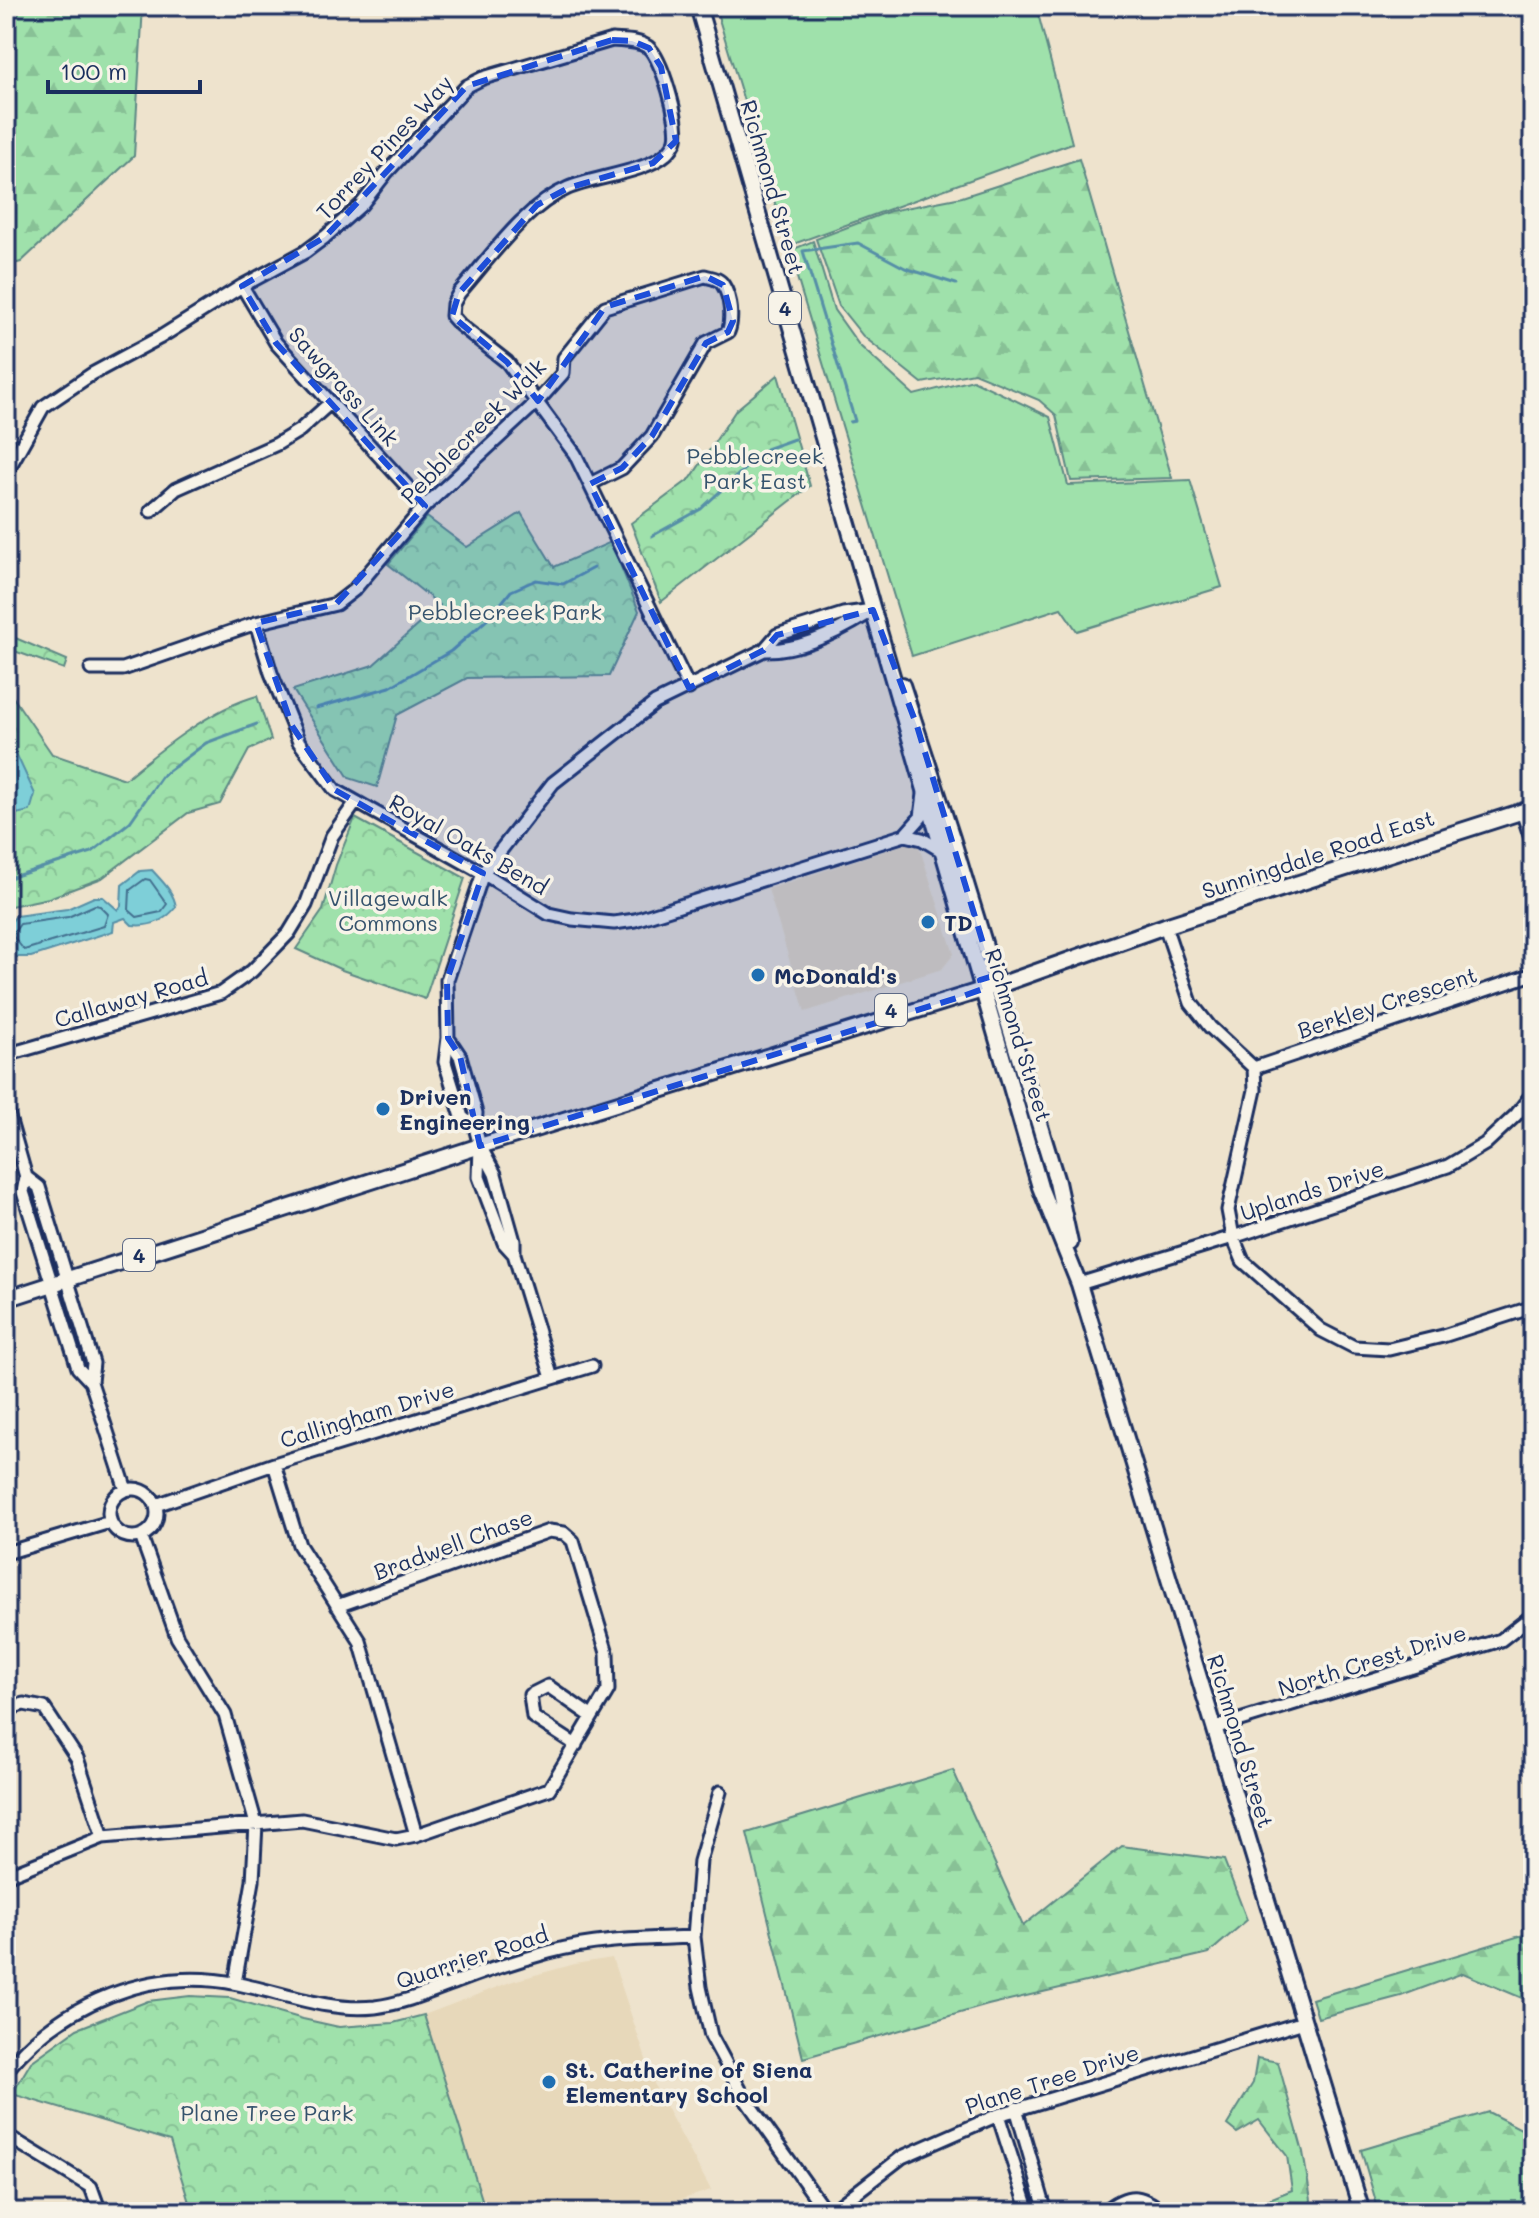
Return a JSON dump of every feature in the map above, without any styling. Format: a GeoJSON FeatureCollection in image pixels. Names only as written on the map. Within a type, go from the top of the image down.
{"type":"FeatureCollection","features":[{"type":"Feature","properties":{"kind":"main road","name":"Richmond Street"},"geometry":{"type":"LineString","coordinates":[[698,6],[924,793],[988,983]]}},
{"type":"Feature","properties":{"kind":"main road","name":"Richmond Street"},"geometry":{"type":"LineString","coordinates":[[873,610],[917,726],[1040,1187],[1079,1284],[1362,2212]]}},
{"type":"Feature","properties":{"kind":"main road","name":"Sunningdale Road East"},"geometry":{"type":"LineString","coordinates":[[480,1146],[1528,810]]}},
{"type":"Feature","properties":{"kind":"main road","name":"4"},"geometry":{"type":"LineString","coordinates":[[6,1299],[480,1146]]}},
{"type":"Feature","properties":{"kind":"street","name":"Torrey Pines Way"},"geometry":{"type":"LineString","coordinates":[[6,473],[43,407],[92,374],[159,338],[242,286],[305,252],[325,237],[361,205],[386,173],[467,86],[483,78],[612,40],[632,41],[649,48],[661,67],[676,123],[676,141],[667,154],[653,163],[568,188],[537,205],[459,293],[453,304],[452,316],[507,362],[575,454],[689,688]]}},
{"type":"Feature","properties":{"kind":"street","name":"Pebblecreek Walk"},"geometry":{"type":"LineString","coordinates":[[91,669],[123,669],[256,623],[336,604],[354,590],[425,506],[538,401],[563,373],[564,358],[605,307],[705,276],[717,279],[723,285],[733,321],[728,332],[706,343],[652,436],[622,468],[590,484]]}},
{"type":"Feature","properties":{"kind":"street","name":"Sawgrass Link"},"geometry":{"type":"LineString","coordinates":[[242,286],[276,343],[425,506]]}},
{"type":"Feature","properties":{"kind":"street"},"geometry":{"type":"LineString","coordinates":[[151,511],[176,489],[277,444],[300,430],[330,403]]}},
{"type":"Feature","properties":{"kind":"street"},"geometry":{"type":"LineString","coordinates":[[552,1378],[514,1254],[504,1243],[479,1177],[480,1146],[475,1127],[476,1113],[460,1056],[448,1038],[447,980],[483,873],[553,783],[655,703],[764,650],[782,651],[847,626],[873,610]]}},
{"type":"Feature","properties":{"kind":"street","name":"Royal Oaks Bend"},"geometry":{"type":"LineString","coordinates":[[256,623],[271,673],[299,742],[335,790],[549,914],[614,923],[649,916],[905,835]]}},
{"type":"Feature","properties":{"kind":"street"},"geometry":{"type":"LineString","coordinates":[[924,793],[921,817],[905,835],[922,839],[942,851]]}},
{"type":"Feature","properties":{"kind":"street","name":"Callaway Road"},"geometry":{"type":"LineString","coordinates":[[6,1055],[221,993],[252,971],[289,933],[306,905],[332,836],[356,802]]}},
{"type":"Feature","properties":{"kind":"street"},"geometry":{"type":"LineString","coordinates":[[1528,810],[1533,845]]}},
{"type":"Feature","properties":{"kind":"street"},"geometry":{"type":"LineString","coordinates":[[1165,926],[1191,1003],[1210,1027],[1254,1068],[1255,1090],[1228,1210],[1233,1237],[1243,1261],[1321,1330],[1354,1347],[1389,1349],[1443,1336],[1533,1307]]}},
{"type":"Feature","properties":{"kind":"street","name":"Berkley Crescent"},"geometry":{"type":"LineString","coordinates":[[1254,1068],[1533,974]]}},
{"type":"Feature","properties":{"kind":"street","name":"Uplands Drive"},"geometry":{"type":"LineString","coordinates":[[1079,1284],[1448,1166],[1485,1144],[1516,1115],[1533,1093]]}},
{"type":"Feature","properties":{"kind":"street"},"geometry":{"type":"LineString","coordinates":[[6,1107],[26,1177],[23,1192],[50,1285],[78,1368],[91,1382]]}},
{"type":"Feature","properties":{"kind":"street"},"geometry":{"type":"LineString","coordinates":[[26,1177],[39,1187],[93,1363],[91,1382],[126,1490]]}},
{"type":"Feature","properties":{"kind":"street","name":"Callingham Drive"},"geometry":{"type":"LineString","coordinates":[[156,1505],[274,1464],[592,1366]]}},
{"type":"Feature","properties":{"kind":"street"},"geometry":{"type":"LineString","coordinates":[[274,1464],[299,1545],[360,1641],[416,1835]]}},
{"type":"Feature","properties":{"kind":"street"},"geometry":{"type":"LineString","coordinates":[[126,1490],[144,1492],[156,1505],[155,1523],[141,1536],[123,1535],[110,1522],[109,1506],[113,1498],[126,1490]]}},
{"type":"Feature","properties":{"kind":"street"},"geometry":{"type":"LineString","coordinates":[[6,1553],[110,1522]]}},
{"type":"Feature","properties":{"kind":"street","name":"Bradwell Chase"},"geometry":{"type":"LineString","coordinates":[[6,1876],[103,1837],[302,1820],[396,1839],[416,1835],[549,1789],[608,1690],[607,1653],[573,1541],[564,1533],[549,1531],[337,1606]]}},
{"type":"Feature","properties":{"kind":"street"},"geometry":{"type":"LineString","coordinates":[[141,1536],[177,1637],[225,1715],[256,1824],[253,1881],[235,1983]]}},
{"type":"Feature","properties":{"kind":"street","name":"North Crest Drive"},"geometry":{"type":"LineString","coordinates":[[1214,1728],[1480,1648],[1501,1640],[1533,1615]]}},
{"type":"Feature","properties":{"kind":"street"},"geometry":{"type":"LineString","coordinates":[[576,1745],[533,1717],[530,1695],[548,1686],[591,1716]]}},
{"type":"Feature","properties":{"kind":"street"},"geometry":{"type":"LineString","coordinates":[[6,1709],[24,1704],[44,1708],[77,1758],[103,1837]]}},
{"type":"Feature","properties":{"kind":"street"},"geometry":{"type":"LineString","coordinates":[[720,1792],[700,1861],[694,1937],[700,1987],[711,2036],[744,2097],[828,2212]]}},
{"type":"Feature","properties":{"kind":"street","name":"Quarrier Road"},"geometry":{"type":"LineString","coordinates":[[6,2071],[24,2049],[47,2029],[73,2012],[118,1991],[172,1981],[235,1983],[342,2008],[373,2007],[401,2003],[486,1971],[552,1951],[615,1939],[694,1937]]}},
{"type":"Feature","properties":{"kind":"street","name":"Plane Tree Drive"},"geometry":{"type":"LineString","coordinates":[[828,2212],[902,2157],[998,2115],[1304,2022]]}},
{"type":"Feature","properties":{"kind":"street"},"geometry":{"type":"LineString","coordinates":[[1016,2108],[1046,2212]]}},
{"type":"Feature","properties":{"kind":"street"},"geometry":{"type":"LineString","coordinates":[[998,2115],[1029,2212]]}},
{"type":"Feature","properties":{"kind":"street"},"geometry":{"type":"LineString","coordinates":[[6,2135],[91,2187],[100,2212]]}},
{"type":"Feature","properties":{"kind":"street"},"geometry":{"type":"LineString","coordinates":[[1104,2212],[1126,2197],[1143,2199],[1163,2212]]}},
{"type":"Feature","properties":{"kind":"highlighted area"},"geometry":{"type":"Polygon","coordinates":[[[612,40],[632,41],[649,48],[661,67],[676,141],[653,163],[568,188],[537,205],[459,293],[452,316],[507,362],[538,401],[605,307],[705,276],[723,285],[733,321],[728,332],[706,343],[652,436],[622,468],[590,484],[689,688],[764,650],[777,635],[873,610],[917,726],[993,976],[980,980],[983,989],[963,996],[480,1146],[460,1056],[448,1038],[447,980],[483,873],[335,790],[292,726],[256,623],[336,604],[425,506],[276,343],[242,286],[325,237],[467,86],[612,40]]]}},
{"type":"Feature","properties":{"kind":"shaded area"},"geometry":{"type":"Polygon","coordinates":[[[917,840],[954,954],[942,969],[805,1012],[768,889],[917,840]]]}},
{"type":"Feature","properties":{"kind":"shaded area","name":"St. Catherine of Siena Elementary School"},"geometry":{"type":"Polygon","coordinates":[[[612,1958],[656,2089],[711,2190],[643,2212],[486,2212],[424,2015],[513,1981],[575,1964],[612,1958]]]}},
{"type":"Feature","properties":{"kind":"green space"},"geometry":{"type":"Polygon","coordinates":[[[6,6],[143,6],[134,156],[21,262],[6,266],[6,6]]]}},
{"type":"Feature","properties":{"kind":"green space"},"geometry":{"type":"Polygon","coordinates":[[[715,6],[1036,6],[1072,143],[788,246],[715,6]]]}},
{"type":"Feature","properties":{"kind":"green space"},"geometry":{"type":"Polygon","coordinates":[[[1079,159],[1172,478],[1071,481],[1056,415],[1039,400],[974,373],[922,383],[863,336],[839,306],[816,239],[890,211],[962,197],[1079,159]]]}},
{"type":"Feature","properties":{"kind":"green space"},"geometry":{"type":"Polygon","coordinates":[[[813,241],[834,310],[859,345],[914,395],[973,380],[1050,417],[1068,485],[1190,480],[1222,587],[1077,631],[1061,608],[912,656],[789,251],[813,241]]]}},
{"type":"Feature","properties":{"kind":"green space","name":"Pebblecreek Park East"},"geometry":{"type":"Polygon","coordinates":[[[778,375],[810,486],[661,602],[631,523],[691,478],[736,410],[778,375]]]}},
{"type":"Feature","properties":{"kind":"green space","name":"Pebblecreek Park"},"geometry":{"type":"Polygon","coordinates":[[[521,513],[554,567],[611,542],[639,611],[609,676],[467,678],[397,715],[377,787],[349,778],[293,690],[373,665],[440,605],[388,564],[427,517],[467,547],[521,513]]]}},
{"type":"Feature","properties":{"kind":"green space"},"geometry":{"type":"Polygon","coordinates":[[[6,634],[67,660],[64,669],[6,648],[6,634]]]}},
{"type":"Feature","properties":{"kind":"green space"},"geometry":{"type":"Polygon","coordinates":[[[6,687],[52,754],[125,779],[205,720],[257,696],[271,740],[249,750],[220,804],[188,813],[102,878],[49,898],[6,907],[6,687]]]}},
{"type":"Feature","properties":{"kind":"green space","name":"Villagewalk Commons"},"geometry":{"type":"Polygon","coordinates":[[[355,818],[465,878],[425,999],[342,970],[296,949],[323,910],[336,865],[355,818]]]}},
{"type":"Feature","properties":{"kind":"green space"},"geometry":{"type":"Polygon","coordinates":[[[953,1770],[1023,1926],[1122,1846],[1224,1860],[1247,1920],[1209,1953],[988,2005],[803,2058],[747,1833],[953,1770]]]}},
{"type":"Feature","properties":{"kind":"green space"},"geometry":{"type":"Polygon","coordinates":[[[1533,1932],[1533,1998],[1522,1998],[1463,1973],[1401,1996],[1318,2018],[1312,1999],[1533,1932]]]}},
{"type":"Feature","properties":{"kind":"green space","name":"Plane Tree Park"},"geometry":{"type":"Polygon","coordinates":[[[190,1996],[230,1998],[339,2027],[393,2023],[424,2015],[486,2212],[192,2212],[170,2141],[12,2094],[31,2062],[77,2029],[148,2001],[190,1996]]]}},
{"type":"Feature","properties":{"kind":"green space"},"geometry":{"type":"Polygon","coordinates":[[[1257,2058],[1278,2062],[1303,2152],[1311,2200],[1306,2212],[1264,2212],[1267,2200],[1292,2190],[1287,2156],[1259,2120],[1237,2133],[1227,2125],[1253,2083],[1257,2058]]]}},
{"type":"Feature","properties":{"kind":"green space"},"geometry":{"type":"Polygon","coordinates":[[[1488,2112],[1533,2135],[1533,2212],[1379,2212],[1361,2150],[1488,2112]]]}},
{"type":"Feature","properties":{"kind":"water"},"geometry":{"type":"Polygon","coordinates":[[[6,732],[35,794],[30,811],[7,816],[6,732]]]}},
{"type":"Feature","properties":{"kind":"water"},"geometry":{"type":"Polygon","coordinates":[[[152,870],[175,902],[176,907],[162,919],[151,924],[132,925],[125,918],[114,922],[113,931],[31,957],[14,957],[8,931],[16,916],[67,909],[94,897],[103,897],[118,910],[122,885],[140,871],[152,870]]]}},
{"type":"Feature","properties":{"kind":"waterway"},"geometry":{"type":"LineString","coordinates":[[850,422],[855,421],[803,251],[858,243],[905,268],[956,284]]}},
{"type":"Feature","properties":{"kind":"waterway"},"geometry":{"type":"LineString","coordinates":[[652,536],[701,509],[766,449],[794,439]]}},
{"type":"Feature","properties":{"kind":"waterway"},"geometry":{"type":"LineString","coordinates":[[316,708],[390,687],[451,651],[491,616],[511,591],[536,580],[563,584],[593,568]]}},
{"type":"Feature","properties":{"kind":"waterway"},"geometry":{"type":"LineString","coordinates":[[6,879],[92,852],[130,822],[162,776],[206,743],[257,724]]}},
{"type":"Feature","properties":{"kind":"place","name":"TD"},"geometry":{"type":"Point","coordinates":[928,922]}},
{"type":"Feature","properties":{"kind":"place","name":"McDonald's"},"geometry":{"type":"Point","coordinates":[758,975]}},
{"type":"Feature","properties":{"kind":"place","name":"Driven Engineering"},"geometry":{"type":"Point","coordinates":[383,1109]}},
{"type":"Feature","properties":{"kind":"place","name":"St. Catherine of Siena Elementary School"},"geometry":{"type":"Point","coordinates":[549,2082]}}]}
